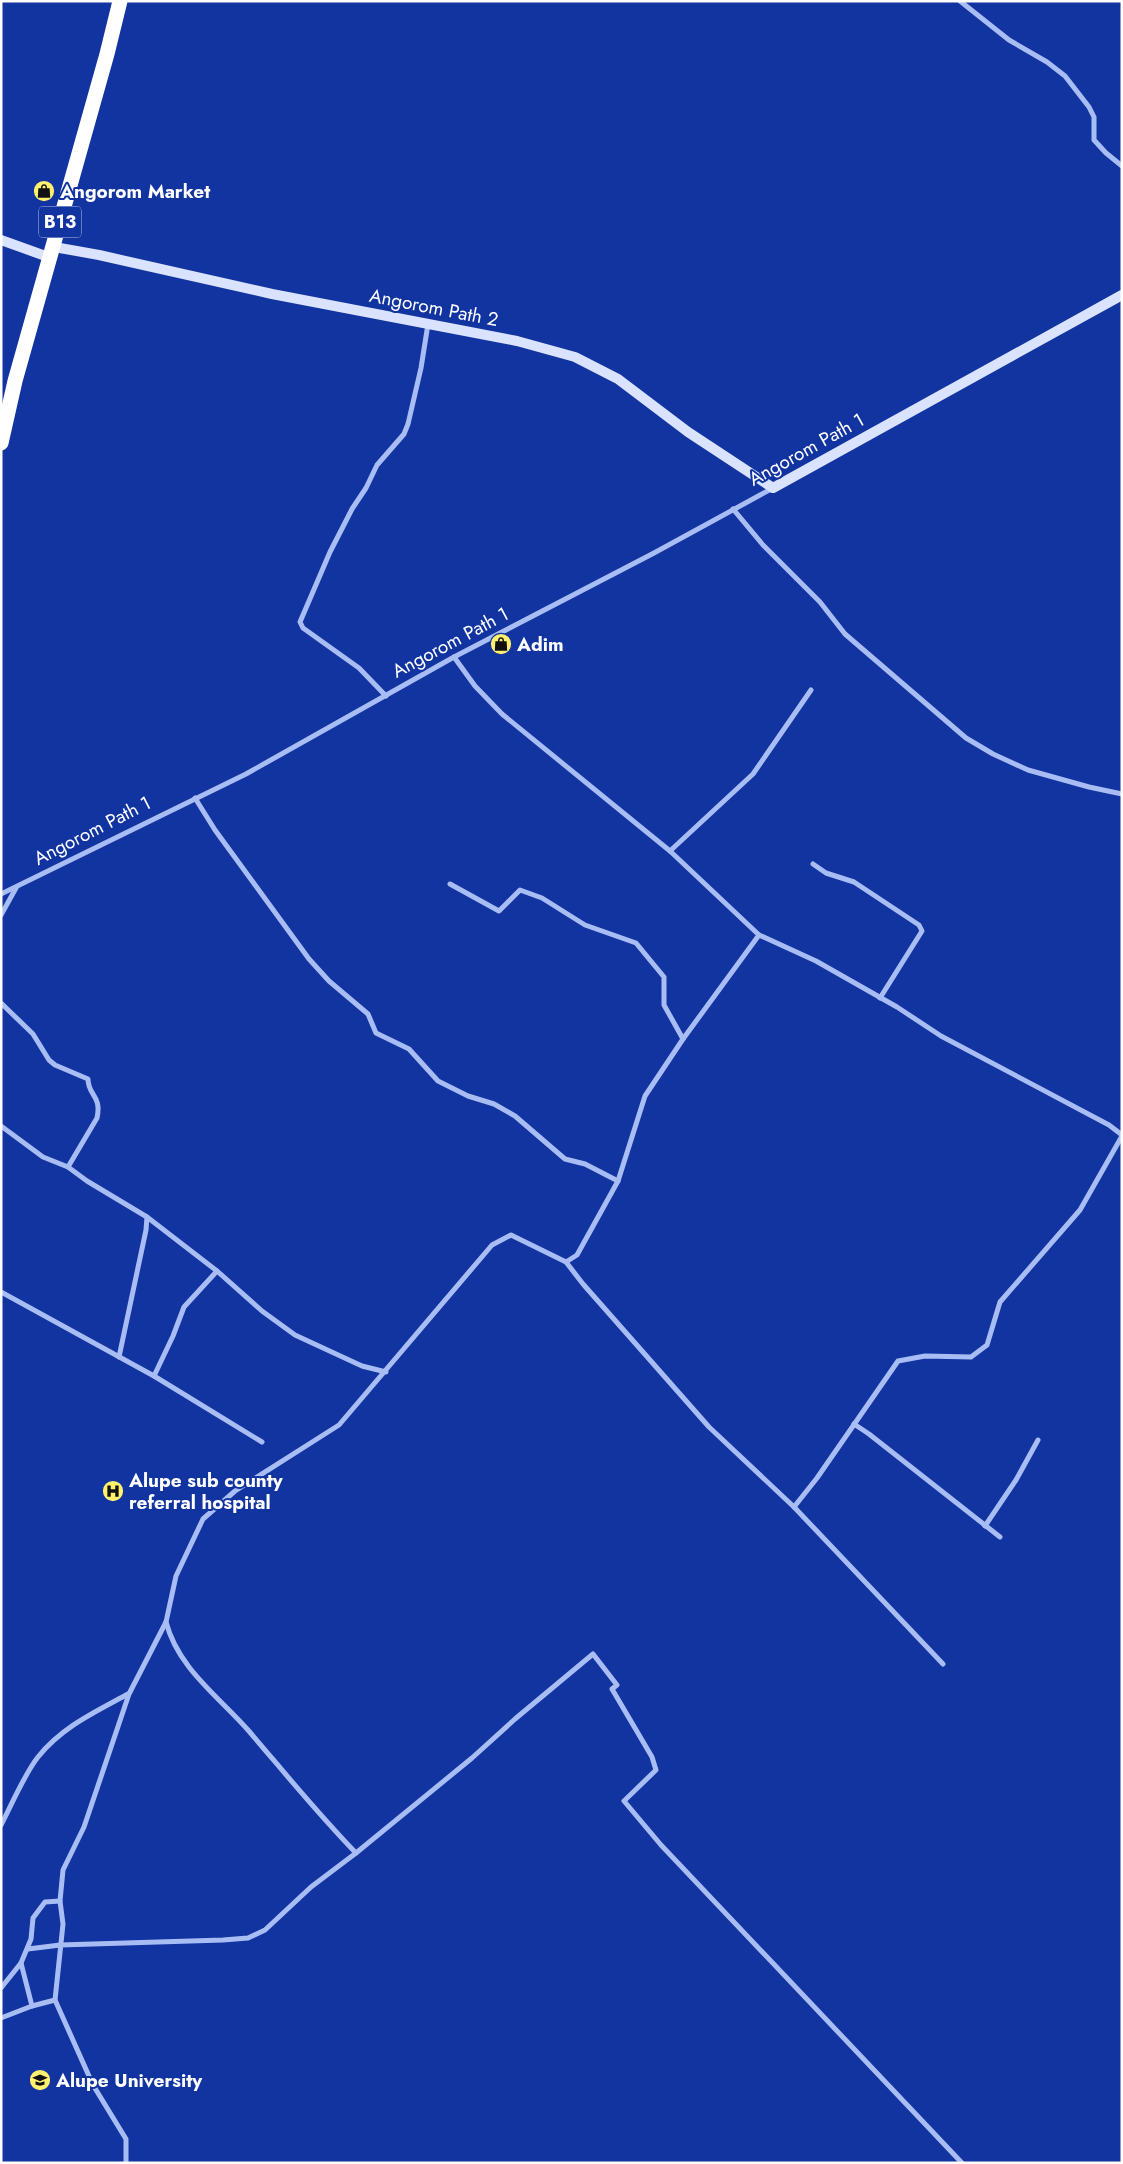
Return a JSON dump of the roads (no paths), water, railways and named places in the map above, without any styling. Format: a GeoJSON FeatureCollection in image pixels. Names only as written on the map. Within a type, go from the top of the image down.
{"type":"FeatureCollection","features":[{"type":"Feature","properties":{"kind":"highway","name":"B13"},"geometry":{"type":"LineString","coordinates":[[1,444],[5,405],[15,381],[52,252],[120,1]]}},
{"type":"Feature","properties":{"kind":"street"},"geometry":{"type":"LineString","coordinates":[[960,1],[1014,44],[1047,62],[1065,76],[1094,116],[1094,140],[1122,166]]}},
{"type":"Feature","properties":{"kind":"street","name":"Angorom Path 2"},"geometry":{"type":"LineString","coordinates":[[1,240],[52,252],[99,255],[272,294],[517,340],[575,357],[635,390],[688,432],[773,488]]}},
{"type":"Feature","properties":{"kind":"street","name":"Angorom Path 1"},"geometry":{"type":"LineString","coordinates":[[1,894],[246,774],[454,657],[654,553],[1122,295]]}},
{"type":"Feature","properties":{"kind":"street"},"geometry":{"type":"LineString","coordinates":[[386,696],[359,668],[303,628],[300,622],[330,552],[352,509],[377,466],[397,444],[406,429],[421,368],[428,324]]}},
{"type":"Feature","properties":{"kind":"street"},"geometry":{"type":"LineString","coordinates":[[733,509],[763,545],[820,602],[845,634],[966,738],[993,754],[1028,770],[1122,794]]}},
{"type":"Feature","properties":{"kind":"street"},"geometry":{"type":"LineString","coordinates":[[454,657],[475,686],[502,714],[670,851],[759,934],[816,961],[940,1036],[1109,1125],[1122,1136],[1080,1210],[1000,1302],[987,1345],[971,1357],[925,1356],[898,1361],[817,1478],[794,1507]]}},
{"type":"Feature","properties":{"kind":"street"},"geometry":{"type":"LineString","coordinates":[[670,851],[753,774],[811,690]]}},
{"type":"Feature","properties":{"kind":"street"},"geometry":{"type":"LineString","coordinates":[[195,798],[215,830],[309,959],[329,981],[368,1014],[376,1033],[409,1049],[438,1081],[468,1096],[494,1104],[515,1116],[565,1159],[586,1164],[618,1181]]}},
{"type":"Feature","properties":{"kind":"street"},"geometry":{"type":"LineString","coordinates":[[812,864],[826,873],[854,882],[919,925],[922,931],[880,998]]}},
{"type":"Feature","properties":{"kind":"street"},"geometry":{"type":"LineString","coordinates":[[450,884],[499,911],[520,890],[542,898],[585,925],[636,943],[664,977],[664,1005],[683,1039]]}},
{"type":"Feature","properties":{"kind":"street"},"geometry":{"type":"LineString","coordinates":[[1,915],[16,888]]}},
{"type":"Feature","properties":{"kind":"street"},"geometry":{"type":"LineString","coordinates":[[566,1262],[577,1255],[618,1181],[645,1096],[683,1039],[759,934]]}},
{"type":"Feature","properties":{"kind":"street"},"geometry":{"type":"LineString","coordinates":[[1,1003],[33,1034],[49,1060],[61,1069],[79,1074],[88,1079],[88,1086],[96,1096],[99,1110],[97,1118],[68,1167]]}},
{"type":"Feature","properties":{"kind":"street"},"geometry":{"type":"LineString","coordinates":[[1,1126],[42,1157],[68,1167],[87,1181],[147,1217],[217,1271],[262,1311],[295,1334],[362,1366],[386,1372]]}},
{"type":"Feature","properties":{"kind":"street"},"geometry":{"type":"LineString","coordinates":[[118,1357],[146,1230],[147,1217]]}},
{"type":"Feature","properties":{"kind":"street"},"geometry":{"type":"LineString","coordinates":[[126,2163],[126,2139],[93,2085],[55,2000],[63,1924],[60,1901],[63,1870],[84,1827],[129,1694],[166,1622],[176,1576],[203,1519],[235,1491],[340,1425],[492,1245],[511,1234],[566,1262],[582,1284],[709,1427],[794,1507],[943,1664]]}},
{"type":"Feature","properties":{"kind":"street"},"geometry":{"type":"LineString","coordinates":[[154,1376],[184,1307],[217,1271]]}},
{"type":"Feature","properties":{"kind":"street"},"geometry":{"type":"LineString","coordinates":[[1,1292],[154,1376],[262,1442]]}},
{"type":"Feature","properties":{"kind":"street"},"geometry":{"type":"LineString","coordinates":[[854,1424],[1000,1538]]}},
{"type":"Feature","properties":{"kind":"street"},"geometry":{"type":"LineString","coordinates":[[985,1526],[1016,1480],[1038,1440]]}},
{"type":"Feature","properties":{"kind":"street"},"geometry":{"type":"LineString","coordinates":[[166,1622],[173,1642],[191,1671],[232,1712],[329,1826],[356,1853]]}},
{"type":"Feature","properties":{"kind":"street"},"geometry":{"type":"LineString","coordinates":[[28,1949],[60,1945],[248,1938],[265,1930],[312,1887],[472,1758],[515,1719],[593,1654],[617,1685],[612,1689],[652,1757],[656,1770],[624,1801],[660,1845],[962,2163]]}},
{"type":"Feature","properties":{"kind":"street"},"geometry":{"type":"LineString","coordinates":[[1,1825],[37,1758],[60,1734],[83,1718],[129,1694]]}},
{"type":"Feature","properties":{"kind":"street"},"geometry":{"type":"LineString","coordinates":[[1,1988],[21,1963],[28,1949],[33,1918],[44,1902],[60,1901]]}},
{"type":"Feature","properties":{"kind":"street"},"geometry":{"type":"LineString","coordinates":[[21,1963],[32,2006]]}},
{"type":"Feature","properties":{"kind":"street"},"geometry":{"type":"LineString","coordinates":[[1,2018],[32,2006],[55,2000]]}},
{"type":"Feature","properties":{"kind":"place","name":"Angorom Market"},"geometry":{"type":"Point","coordinates":[44,191]}},
{"type":"Feature","properties":{"kind":"place","name":"Adim"},"geometry":{"type":"Point","coordinates":[501,644]}},
{"type":"Feature","properties":{"kind":"place","name":"Alupe sub county referral hospital"},"geometry":{"type":"Point","coordinates":[113,1491]}},
{"type":"Feature","properties":{"kind":"place","name":"Alupe University"},"geometry":{"type":"Point","coordinates":[40,2080]}}]}
